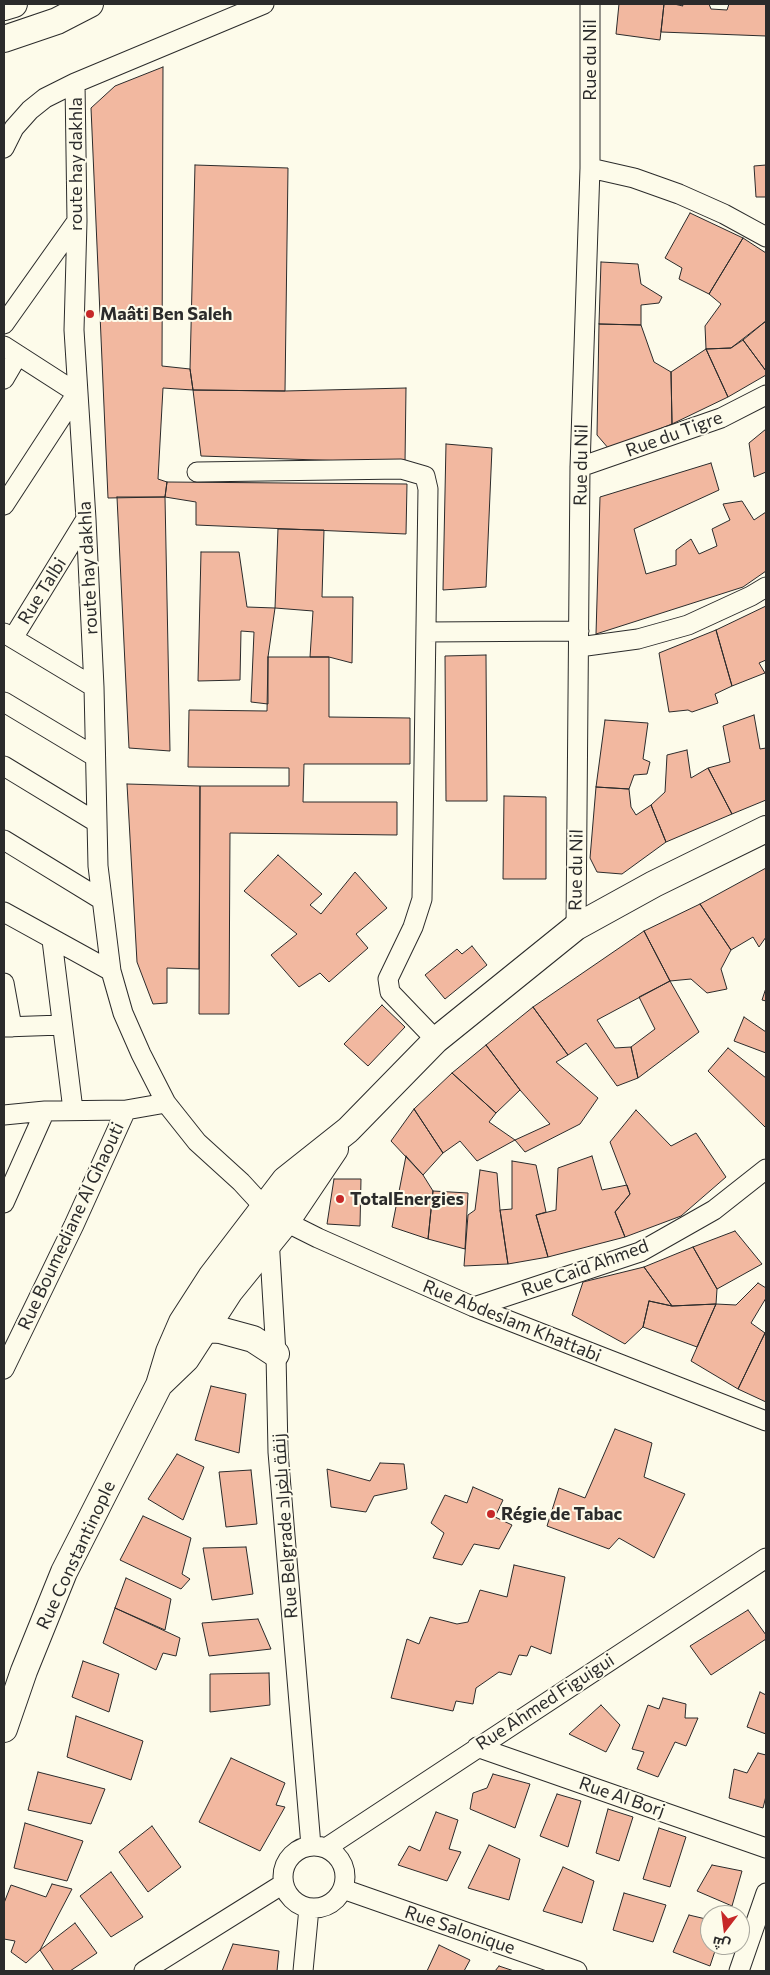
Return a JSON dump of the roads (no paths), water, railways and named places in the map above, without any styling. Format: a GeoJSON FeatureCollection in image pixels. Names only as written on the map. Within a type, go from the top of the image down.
{"type":"FeatureCollection","features":[{"type":"Feature","properties":{"kind":"street"},"geometry":{"type":"LineString","coordinates":[[4,7],[14,4]]}},
{"type":"Feature","properties":{"kind":"street"},"geometry":{"type":"LineString","coordinates":[[4,39],[57,21],[90,4]]}},
{"type":"Feature","properties":{"kind":"street","name":"route hay dakhla"},"geometry":{"type":"LineString","coordinates":[[264,4],[76,83],[77,221],[74,330],[94,687],[94,756],[98,866],[111,971],[123,1013],[166,1103],[197,1142],[241,1182],[264,1207]]}},
{"type":"Feature","properties":{"kind":"street","name":"Rue du Nil"},"geometry":{"type":"LineString","coordinates":[[576,927],[580,467],[590,168],[590,4]]}},
{"type":"Feature","properties":{"kind":"street"},"geometry":{"type":"LineString","coordinates":[[4,148],[14,128],[30,110],[45,98],[76,83]]}},
{"type":"Feature","properties":{"kind":"street"},"geometry":{"type":"LineString","coordinates":[[590,168],[634,178],[679,194],[724,214],[766,237]]}},
{"type":"Feature","properties":{"kind":"street"},"geometry":{"type":"LineString","coordinates":[[4,324],[77,221]]}},
{"type":"Feature","properties":{"kind":"street"},"geometry":{"type":"LineString","coordinates":[[4,379],[11,351],[77,393],[4,505]]}},
{"type":"Feature","properties":{"kind":"street","name":"Rue du Tigre"},"geometry":{"type":"LineString","coordinates":[[580,467],[721,418],[766,395]]}},
{"type":"Feature","properties":{"kind":"street"},"geometry":{"type":"LineString","coordinates":[[197,472],[401,469],[425,476],[428,489],[422,790],[422,899],[413,927],[388,979],[390,992],[436,1040]]}},
{"type":"Feature","properties":{"kind":"street","name":"Rue Talbi"},"geometry":{"type":"LineString","coordinates":[[8,635],[86,519]]}},
{"type":"Feature","properties":{"kind":"street"},"geometry":{"type":"LineString","coordinates":[[426,632],[579,639],[638,639],[688,625],[751,596],[766,587]]}},
{"type":"Feature","properties":{"kind":"street"},"geometry":{"type":"LineString","coordinates":[[8,635],[94,687]]}},
{"type":"Feature","properties":{"kind":"street"},"geometry":{"type":"LineString","coordinates":[[4,702],[94,756]]}},
{"type":"Feature","properties":{"kind":"street"},"geometry":{"type":"LineString","coordinates":[[4,766],[96,822]]}},
{"type":"Feature","properties":{"kind":"street"},"geometry":{"type":"LineString","coordinates":[[348,1130],[436,1040],[576,927],[654,884],[766,829]]}},
{"type":"Feature","properties":{"kind":"street"},"geometry":{"type":"LineString","coordinates":[[4,840],[102,900]]}},
{"type":"Feature","properties":{"kind":"street"},"geometry":{"type":"LineString","coordinates":[[4,912],[111,971]]}},
{"type":"Feature","properties":{"kind":"street"},"geometry":{"type":"LineString","coordinates":[[52,940],[73,1110]]}},
{"type":"Feature","properties":{"kind":"street"},"geometry":{"type":"LineString","coordinates":[[4,983],[8,1027],[62,1025]]}},
{"type":"Feature","properties":{"kind":"street"},"geometry":{"type":"LineString","coordinates":[[4,1115],[45,1111],[126,1110],[166,1103]]}},
{"type":"Feature","properties":{"kind":"street","name":"Rue Boumediane Al Ghaouti"},"geometry":{"type":"LineString","coordinates":[[4,1369],[78,1216],[126,1110]]}},
{"type":"Feature","properties":{"kind":"street"},"geometry":{"type":"LineString","coordinates":[[4,1203],[45,1111]]}},
{"type":"Feature","properties":{"kind":"street","name":"Rue Constantinople"},"geometry":{"type":"LineString","coordinates":[[4,1729],[24,1671],[64,1572],[159,1385],[169,1352],[182,1322],[210,1277],[284,1180],[348,1130]]}},
{"type":"Feature","properties":{"kind":"street","name":"Rue Constantinople"},"geometry":{"type":"LineString","coordinates":[[159,1385],[186,1359],[230,1291],[278,1231],[348,1130]]}},
{"type":"Feature","properties":{"kind":"street","name":"Rue Caid Ahmed"},"geometry":{"type":"LineString","coordinates":[[474,1307],[640,1252],[714,1210],[766,1169]]}},
{"type":"Feature","properties":{"kind":"street","name":"Rue Belgrade زنقة بلغراد"},"geometry":{"type":"LineString","coordinates":[[264,1207],[278,1231],[276,1354],[278,1452],[318,1847]]}},
{"type":"Feature","properties":{"kind":"street","name":"Rue Abdeslam Khattabi"},"geometry":{"type":"LineString","coordinates":[[278,1231],[318,1238],[474,1307],[766,1421]]}},
{"type":"Feature","properties":{"kind":"street"},"geometry":{"type":"LineString","coordinates":[[205,1329],[220,1330],[253,1339],[276,1354]]}},
{"type":"Feature","properties":{"kind":"street","name":"Rue Ahmed Figuigui"},"geometry":{"type":"LineString","coordinates":[[318,1847],[477,1747],[766,1558]]}},
{"type":"Feature","properties":{"kind":"street","name":"Rue Al Borj"},"geometry":{"type":"LineString","coordinates":[[477,1747],[766,1848]]}},
{"type":"Feature","properties":{"kind":"street"},"geometry":{"type":"LineString","coordinates":[[318,1847],[334,1853],[343,1865],[346,1880],[338,1898],[320,1908],[309,1908],[294,1902],[288,1894],[283,1884],[283,1873],[289,1858],[301,1848],[318,1847]]}},
{"type":"Feature","properties":{"kind":"street"},"geometry":{"type":"LineString","coordinates":[[144,1971],[283,1884]]}},
{"type":"Feature","properties":{"kind":"street","name":"Rue Salonique"},"geometry":{"type":"LineString","coordinates":[[343,1889],[577,1971]]}},
{"type":"Feature","properties":{"kind":"street"},"geometry":{"type":"LineString","coordinates":[[739,1971],[766,1893]]}},
{"type":"Feature","properties":{"kind":"street"},"geometry":{"type":"LineString","coordinates":[[302,1971],[309,1908]]}},
{"type":"Feature","properties":{"kind":"place","name":"Maâti Ben Saleh"},"geometry":{"type":"Point","coordinates":[90,314]}},
{"type":"Feature","properties":{"kind":"place","name":"TotalEnergies"},"geometry":{"type":"Point","coordinates":[340,1199]}},
{"type":"Feature","properties":{"kind":"place","name":"Régie de Tabac"},"geometry":{"type":"Point","coordinates":[491,1514]}}]}
